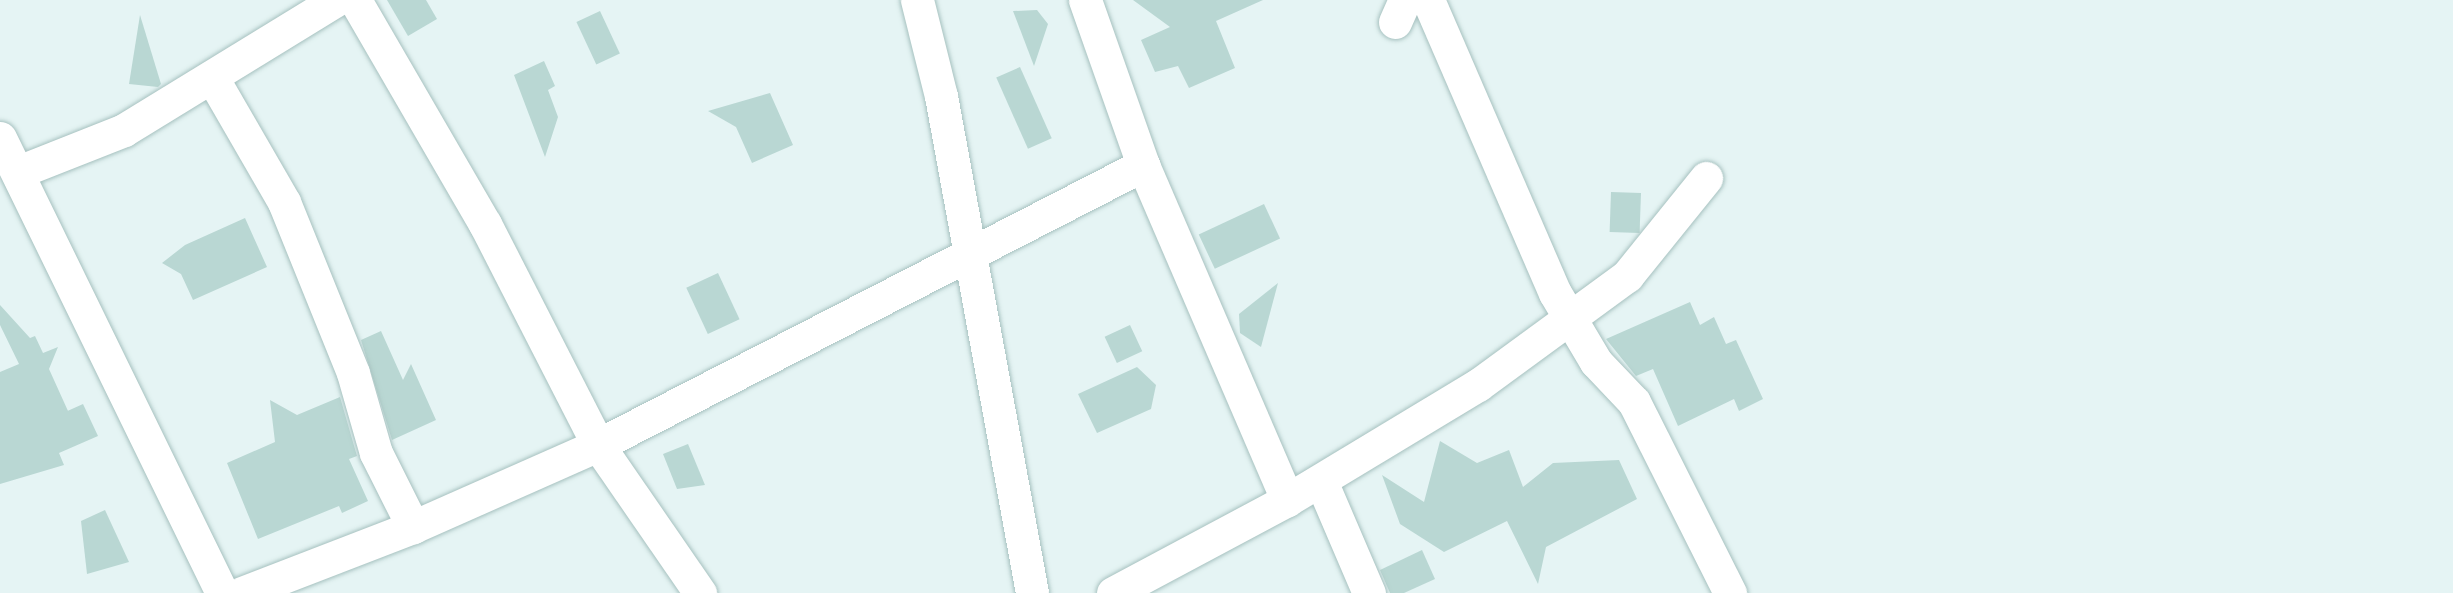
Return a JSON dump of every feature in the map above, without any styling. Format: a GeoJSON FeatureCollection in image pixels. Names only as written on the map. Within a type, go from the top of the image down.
{"type":"FeatureCollection","features":[{"type":"Feature","properties":{"kind":"street"},"geometry":{"type":"LineString","coordinates":[[18,172],[124,130],[214,79],[337,0]]}},
{"type":"Feature","properties":{"kind":"street"},"geometry":{"type":"LineString","coordinates":[[355,0],[485,223],[598,445],[700,593]]}},
{"type":"Feature","properties":{"kind":"street"},"geometry":{"type":"LineString","coordinates":[[917,0],[941,96],[967,254],[1032,593]]}},
{"type":"Feature","properties":{"kind":"street"},"geometry":{"type":"LineString","coordinates":[[1085,0],[1143,165],[1287,500]]}},
{"type":"Feature","properties":{"kind":"street"},"geometry":{"type":"LineString","coordinates":[[1410,8],[1508,191],[1569,318],[1597,362],[1634,402],[1730,593]]}},
{"type":"Feature","properties":{"kind":"street"},"geometry":{"type":"LineString","coordinates":[[214,79],[284,202],[353,373],[376,453],[413,527]]}},
{"type":"Feature","properties":{"kind":"street"},"geometry":{"type":"LineString","coordinates":[[0,138],[222,593]]}},
{"type":"Feature","properties":{"kind":"street"},"geometry":{"type":"LineString","coordinates":[[242,593],[413,527],[598,445],[1143,165]]}},
{"type":"Feature","properties":{"kind":"street"},"geometry":{"type":"LineString","coordinates":[[1113,593],[1321,481],[1478,385],[1627,276],[1706,178]]}},
{"type":"Feature","properties":{"kind":"street"},"geometry":{"type":"LineString","coordinates":[[1321,481],[1368,593]]}},
{"type":"Feature","properties":{"kind":"building"},"geometry":{"type":"Polygon","coordinates":[[[387,0],[426,0],[437,19],[408,36],[387,0]]]}},
{"type":"Feature","properties":{"kind":"building"},"geometry":{"type":"Polygon","coordinates":[[[1133,0],[1263,0],[1216,21],[1235,68],[1189,88],[1178,66],[1155,72],[1141,40],[1170,27],[1133,0]]]}},
{"type":"Feature","properties":{"kind":"building"},"geometry":{"type":"Polygon","coordinates":[[[1037,10],[1048,24],[1034,66],[1013,11],[1037,10]]]}},
{"type":"Feature","properties":{"kind":"building"},"geometry":{"type":"Polygon","coordinates":[[[600,11],[620,54],[596,65],[576,22],[600,11]]]}},
{"type":"Feature","properties":{"kind":"building"},"geometry":{"type":"Polygon","coordinates":[[[140,15],[161,84],[158,87],[129,84],[140,15]]]}},
{"type":"Feature","properties":{"kind":"building"},"geometry":{"type":"Polygon","coordinates":[[[544,61],[555,86],[548,90],[558,117],[545,157],[514,75],[544,61]]]}},
{"type":"Feature","properties":{"kind":"building"},"geometry":{"type":"Polygon","coordinates":[[[1020,67],[1052,138],[1028,149],[996,78],[1020,67]]]}},
{"type":"Feature","properties":{"kind":"building"},"geometry":{"type":"Polygon","coordinates":[[[770,93],[793,145],[752,163],[736,127],[708,111],[770,93]]]}},
{"type":"Feature","properties":{"kind":"building"},"geometry":{"type":"Polygon","coordinates":[[[1611,192],[1641,193],[1640,233],[1610,232],[1611,192]]]}},
{"type":"Feature","properties":{"kind":"building"},"geometry":{"type":"Polygon","coordinates":[[[1264,204],[1280,238],[1215,269],[1199,234],[1264,204]]]}},
{"type":"Feature","properties":{"kind":"building"},"geometry":{"type":"Polygon","coordinates":[[[245,218],[267,267],[193,300],[181,274],[162,263],[185,245],[245,218]]]}},
{"type":"Feature","properties":{"kind":"building"},"geometry":{"type":"Polygon","coordinates":[[[718,273],[740,319],[708,334],[686,288],[718,273]]]}},
{"type":"Feature","properties":{"kind":"building"},"geometry":{"type":"Polygon","coordinates":[[[1278,283],[1261,347],[1240,333],[1239,314],[1278,283]]]}},
{"type":"Feature","properties":{"kind":"building"},"geometry":{"type":"Polygon","coordinates":[[[1690,302],[1700,325],[1714,317],[1726,344],[1736,340],[1763,399],[1739,411],[1734,399],[1678,426],[1653,369],[1636,376],[1606,339],[1690,302]]]}},
{"type":"Feature","properties":{"kind":"building"},"geometry":{"type":"Polygon","coordinates":[[[0,305],[30,338],[35,336],[43,353],[58,347],[49,369],[68,411],[83,404],[98,436],[59,453],[64,465],[0,484],[0,372],[19,364],[0,325],[0,305]]]}},
{"type":"Feature","properties":{"kind":"building"},"geometry":{"type":"Polygon","coordinates":[[[1130,325],[1142,351],[1117,363],[1105,337],[1130,325]]]}},
{"type":"Feature","properties":{"kind":"building"},"geometry":{"type":"Polygon","coordinates":[[[381,331],[403,380],[411,364],[436,420],[392,440],[361,340],[381,331]]]}},
{"type":"Feature","properties":{"kind":"building"},"geometry":{"type":"Polygon","coordinates":[[[1137,367],[1156,385],[1151,409],[1097,433],[1078,394],[1137,367]]]}},
{"type":"Feature","properties":{"kind":"building"},"geometry":{"type":"Polygon","coordinates":[[[340,397],[357,456],[349,459],[368,501],[342,513],[339,506],[258,539],[227,463],[275,442],[270,400],[297,415],[340,397]]]}},
{"type":"Feature","properties":{"kind":"building"},"geometry":{"type":"Polygon","coordinates":[[[1440,441],[1477,463],[1509,450],[1523,487],[1553,463],[1619,460],[1637,499],[1546,547],[1538,584],[1507,521],[1444,552],[1400,524],[1382,475],[1424,502],[1440,441]]]}},
{"type":"Feature","properties":{"kind":"building"},"geometry":{"type":"Polygon","coordinates":[[[688,444],[705,485],[677,489],[663,454],[688,444]]]}},
{"type":"Feature","properties":{"kind":"building"},"geometry":{"type":"Polygon","coordinates":[[[105,510],[129,562],[87,574],[81,521],[105,510]]]}},
{"type":"Feature","properties":{"kind":"building"},"geometry":{"type":"Polygon","coordinates":[[[1422,550],[1435,579],[1404,593],[1390,593],[1380,570],[1422,550]]]}}]}
